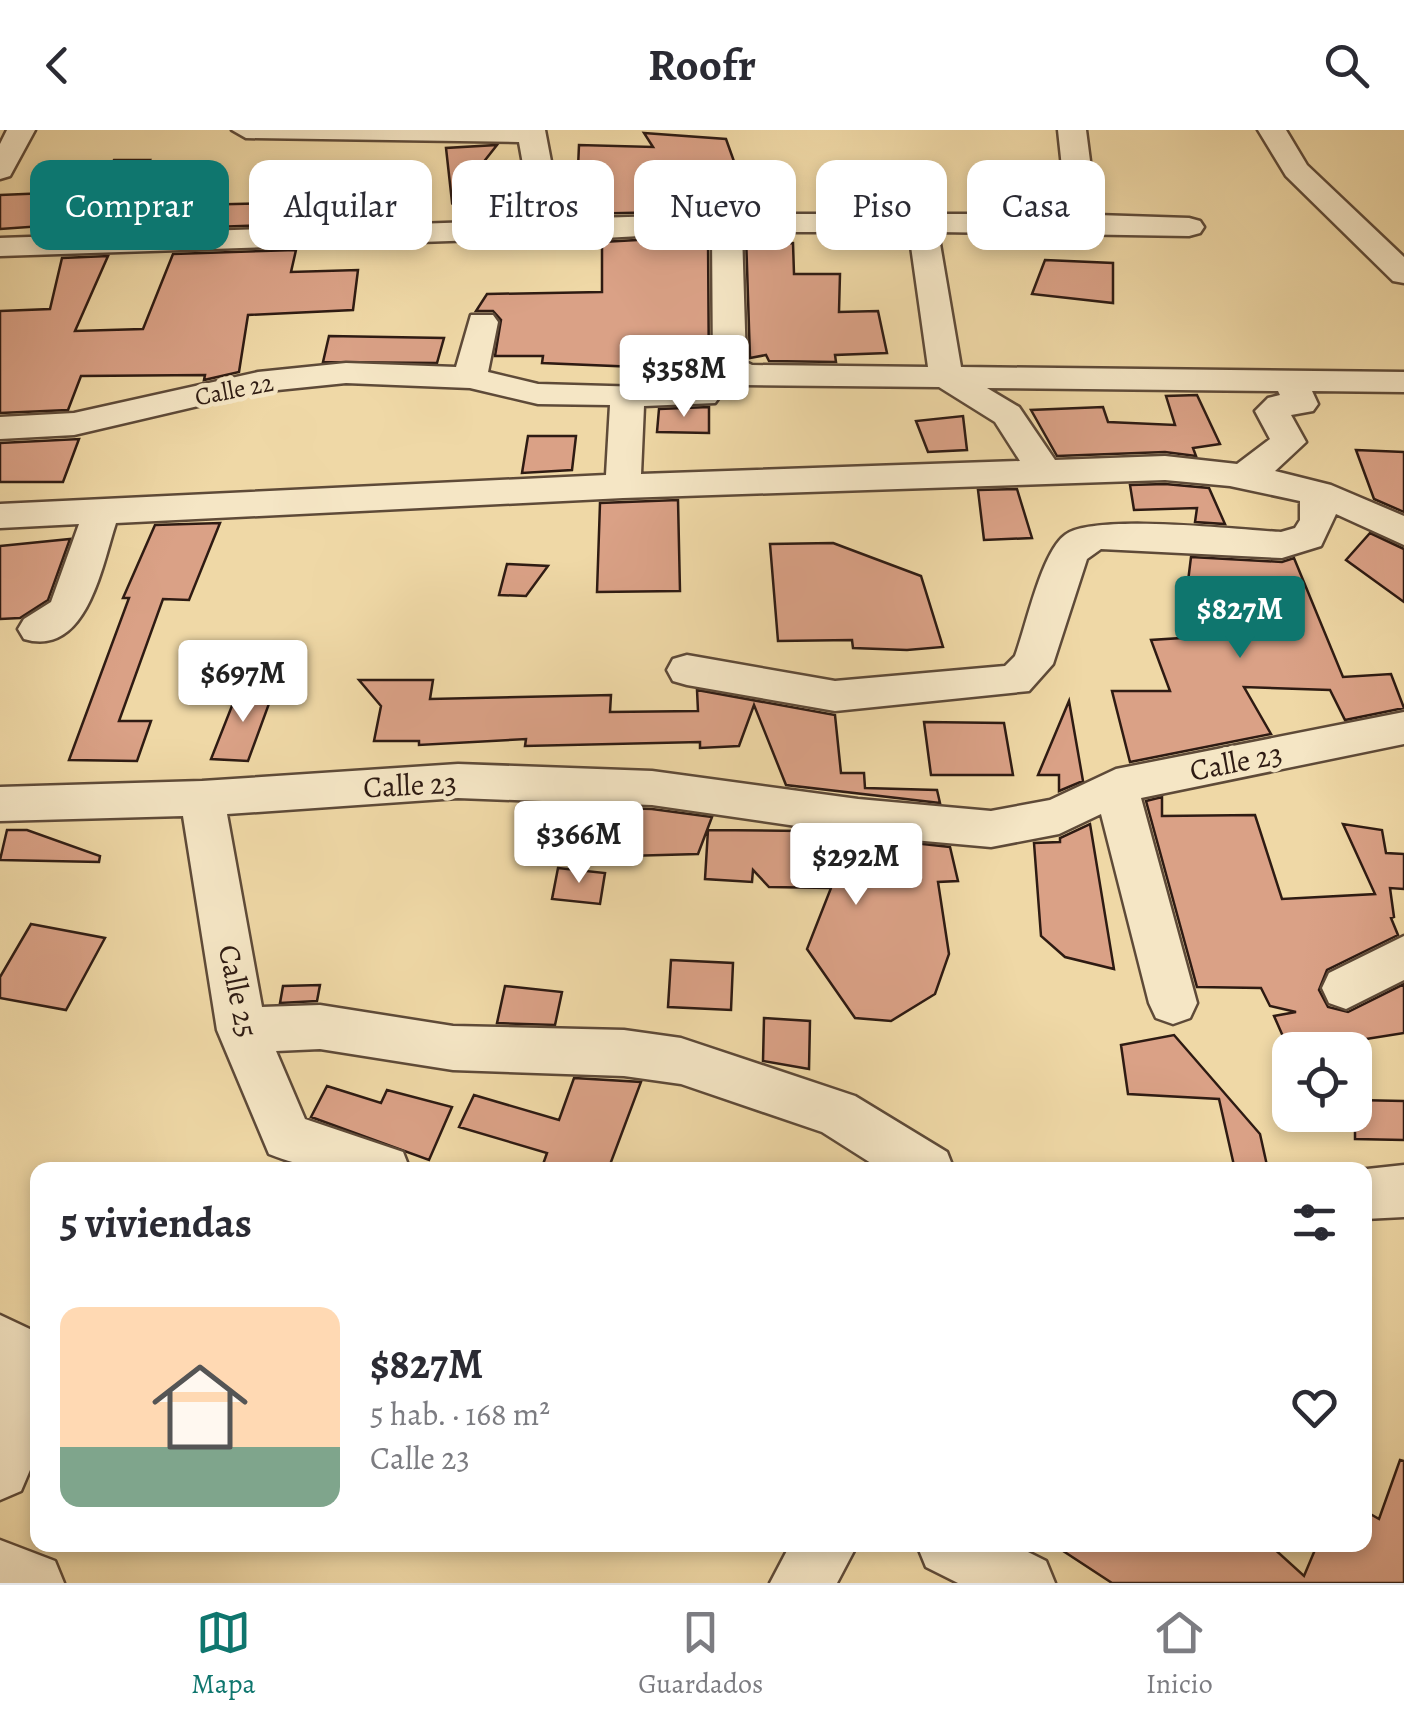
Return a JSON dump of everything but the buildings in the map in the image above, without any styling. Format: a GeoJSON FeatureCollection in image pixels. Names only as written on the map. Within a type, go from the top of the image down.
{"type":"FeatureCollection","features":[{"type":"Feature","properties":{"kind":"street"},"geometry":{"type":"LineString","coordinates":[[0,170],[21,130]]}},
{"type":"Feature","properties":{"kind":"street"},"geometry":{"type":"LineString","coordinates":[[246,130],[390,135],[530,132],[536,160]]}},
{"type":"Feature","properties":{"kind":"street"},"geometry":{"type":"LineString","coordinates":[[1072,130],[1076,160]]}},
{"type":"Feature","properties":{"kind":"street"},"geometry":{"type":"LineString","coordinates":[[1272,130],[1296,170],[1404,274]]}},
{"type":"Feature","properties":{"kind":"street"},"geometry":{"type":"LineString","coordinates":[[1105,223],[1189,226]]}},
{"type":"Feature","properties":{"kind":"street"},"geometry":{"type":"LineString","coordinates":[[0,247],[452,235]]}},
{"type":"Feature","properties":{"kind":"street"},"geometry":{"type":"LineString","coordinates":[[728,250],[730,366],[745,375],[1404,382]]}},
{"type":"Feature","properties":{"kind":"street"},"geometry":{"type":"LineString","coordinates":[[926,250],[946,377],[1007,415],[1045,472]]}},
{"type":"Feature","properties":{"kind":"street"},"geometry":{"type":"LineString","coordinates":[[470,378],[482,322]]}},
{"type":"Feature","properties":{"kind":"street","name":"Calle 22"},"geometry":{"type":"LineString","coordinates":[[0,428],[74,424],[258,382],[346,373],[470,378],[538,394],[703,396]]}},
{"type":"Feature","properties":{"kind":"street"},"geometry":{"type":"LineString","coordinates":[[1248,474],[1289,442],[1272,411],[1301,404],[1290,380]]}},
{"type":"Feature","properties":{"kind":"street"},"geometry":{"type":"LineString","coordinates":[[623,486],[628,395]]}},
{"type":"Feature","properties":{"kind":"street"},"geometry":{"type":"LineString","coordinates":[[0,516],[623,486],[1164,468],[1248,474],[1318,492],[1360,508],[1404,532]]}},
{"type":"Feature","properties":{"kind":"street"},"geometry":{"type":"LineString","coordinates":[[686,670],[835,696],[1015,680],[1033,664],[1069,554],[1080,542],[1100,536],[1282,545],[1308,537],[1318,520],[1318,492]]}},
{"type":"Feature","properties":{"kind":"street"},"geometry":{"type":"LineString","coordinates":[[38,629],[68,610],[102,510]]}},
{"type":"Feature","properties":{"kind":"street","name":"Calle 23"},"geometry":{"type":"LineString","coordinates":[[0,804],[202,798],[458,782],[652,788],[858,817],[991,829],[1059,816],[1116,786],[1404,728]]}},
{"type":"Feature","properties":{"kind":"street"},"geometry":{"type":"LineString","coordinates":[[1116,786],[1172,1004]]}},
{"type":"Feature","properties":{"kind":"street","name":"Calle 25"},"geometry":{"type":"LineString","coordinates":[[202,798],[242,1030],[288,1137],[361,1162]]}},
{"type":"Feature","properties":{"kind":"street"},"geometry":{"type":"LineString","coordinates":[[1346,988],[1404,956]]}},
{"type":"Feature","properties":{"kind":"street"},"geometry":{"type":"LineString","coordinates":[[242,1030],[320,1027],[453,1048],[624,1053],[681,1060],[837,1113],[915,1162]]}},
{"type":"Feature","properties":{"kind":"street"},"geometry":{"type":"LineString","coordinates":[[1372,1192],[1404,1190]]}},
{"type":"Feature","properties":{"kind":"street"},"geometry":{"type":"LineString","coordinates":[[0,1342],[14,1351],[21,1418],[0,1470]]}},
{"type":"Feature","properties":{"kind":"street"},"geometry":{"type":"LineString","coordinates":[[801,1583],[821,1552]]}},
{"type":"Feature","properties":{"kind":"street"},"geometry":{"type":"LineString","coordinates":[[962,1552],[1024,1583]]}},
{"type":"Feature","properties":{"kind":"street"},"geometry":{"type":"LineString","coordinates":[[0,1571],[33,1583]]}}]}
